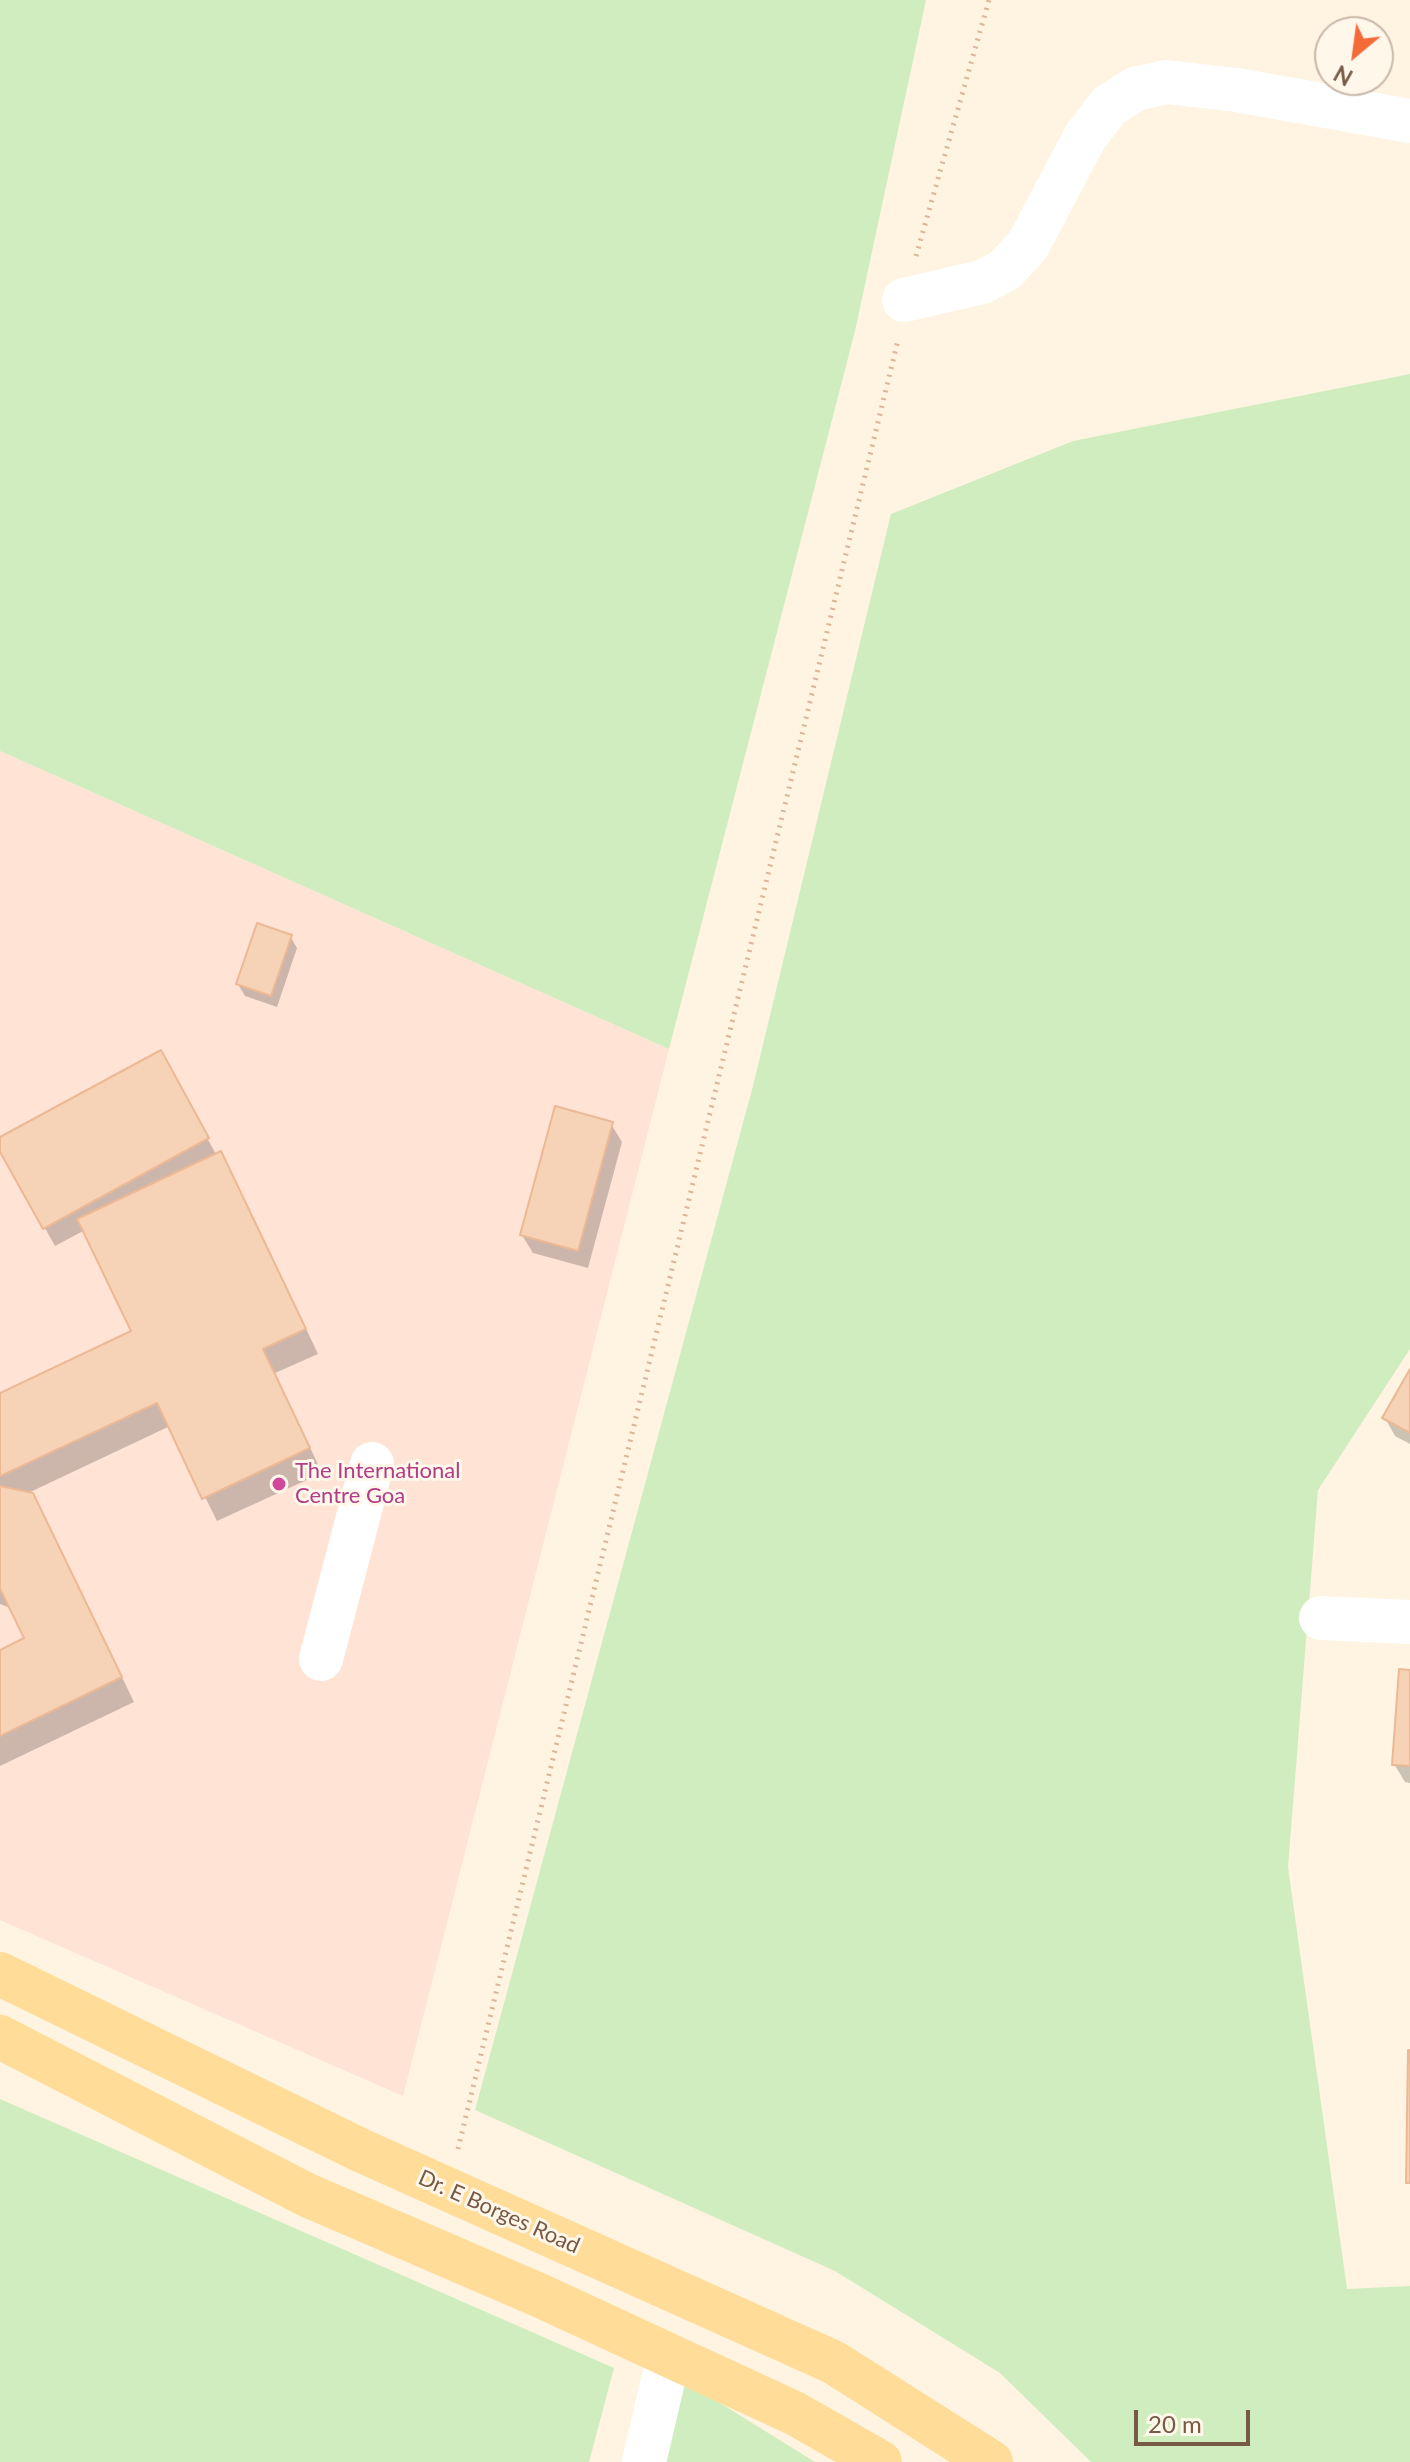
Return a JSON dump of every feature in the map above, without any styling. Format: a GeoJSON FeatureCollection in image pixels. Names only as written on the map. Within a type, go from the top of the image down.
{"type":"FeatureCollection","features":[{"type":"Feature","properties":{"kind":"main road","name":"Dr. E Borges Road"},"geometry":{"type":"LineString","coordinates":[[0,1974],[360,2150],[833,2362],[991,2462]]}},
{"type":"Feature","properties":{"kind":"main road"},"geometry":{"type":"LineString","coordinates":[[0,2037],[307,2195],[541,2296],[796,2414],[880,2462]]}},
{"type":"Feature","properties":{"kind":"street"},"geometry":{"type":"LineString","coordinates":[[904,300],[982,282],[1005,270],[1028,245],[1085,137],[1109,106],[1135,89],[1166,82],[1237,90],[1410,121]]}},
{"type":"Feature","properties":{"kind":"street"},"geometry":{"type":"LineString","coordinates":[[321,1659],[372,1464]]}},
{"type":"Feature","properties":{"kind":"street"},"geometry":{"type":"LineString","coordinates":[[1321,1618],[1410,1622]]}},
{"type":"Feature","properties":{"kind":"street"},"geometry":{"type":"LineString","coordinates":[[644,2462],[669,2355]]}},
{"type":"Feature","properties":{"kind":"path"},"geometry":{"type":"LineString","coordinates":[[448,2189],[898,343],[904,300],[989,0]]}},
{"type":"Feature","properties":{"kind":"shaded area","name":"The International Centre Goa"},"geometry":{"type":"Polygon","coordinates":[[[0,751],[669,1049],[403,2096],[0,1920],[0,751]]]}},
{"type":"Feature","properties":{"kind":"green space"},"geometry":{"type":"Polygon","coordinates":[[[0,0],[926,0],[855,331],[669,1049],[0,751],[0,0]]]}},
{"type":"Feature","properties":{"kind":"green space"},"geometry":{"type":"Polygon","coordinates":[[[1410,374],[1410,1349],[1318,1490],[1288,1867],[1347,2289],[1410,2286],[1410,2462],[1091,2462],[1000,2373],[835,2271],[475,2110],[753,1086],[891,514],[1073,441],[1410,374]]]}},
{"type":"Feature","properties":{"kind":"green space"},"geometry":{"type":"Polygon","coordinates":[[[0,2099],[614,2368],[589,2462],[0,2462],[0,2099]]]}},
{"type":"Feature","properties":{"kind":"green space"},"geometry":{"type":"Polygon","coordinates":[[[683,2380],[815,2462],[663,2462],[683,2380]]]}},
{"type":"Feature","properties":{"kind":"building"},"geometry":{"type":"Polygon","coordinates":[[[257,923],[292,935],[271,996],[236,984],[257,923]]]}},
{"type":"Feature","properties":{"kind":"building"},"geometry":{"type":"Polygon","coordinates":[[[161,1050],[209,1138],[43,1229],[0,1152],[0,1137],[161,1050]]]}},
{"type":"Feature","properties":{"kind":"building"},"geometry":{"type":"Polygon","coordinates":[[[555,1106],[613,1122],[578,1251],[520,1235],[555,1106]]]}},
{"type":"Feature","properties":{"kind":"building"},"geometry":{"type":"Polygon","coordinates":[[[221,1151],[306,1329],[263,1349],[310,1448],[202,1499],[157,1403],[0,1476],[0,1393],[131,1331],[77,1219],[221,1151]]]}},
{"type":"Feature","properties":{"kind":"building"},"geometry":{"type":"Polygon","coordinates":[[[1410,1369],[1410,1433],[1382,1418],[1410,1369]]]}},
{"type":"Feature","properties":{"kind":"building"},"geometry":{"type":"Polygon","coordinates":[[[0,1486],[33,1493],[122,1677],[0,1736],[0,1650],[24,1638],[0,1589],[0,1486]]]}},
{"type":"Feature","properties":{"kind":"building"},"geometry":{"type":"Polygon","coordinates":[[[1399,1669],[1410,1670],[1410,1766],[1392,1765],[1399,1669]]]}},
{"type":"Feature","properties":{"kind":"building"},"geometry":{"type":"Polygon","coordinates":[[[1408,2050],[1410,2183],[1406,2183],[1408,2050]]]}},
{"type":"Feature","properties":{"kind":"place","name":"The International Centre Goa"},"geometry":{"type":"Point","coordinates":[279,1484]}}]}
